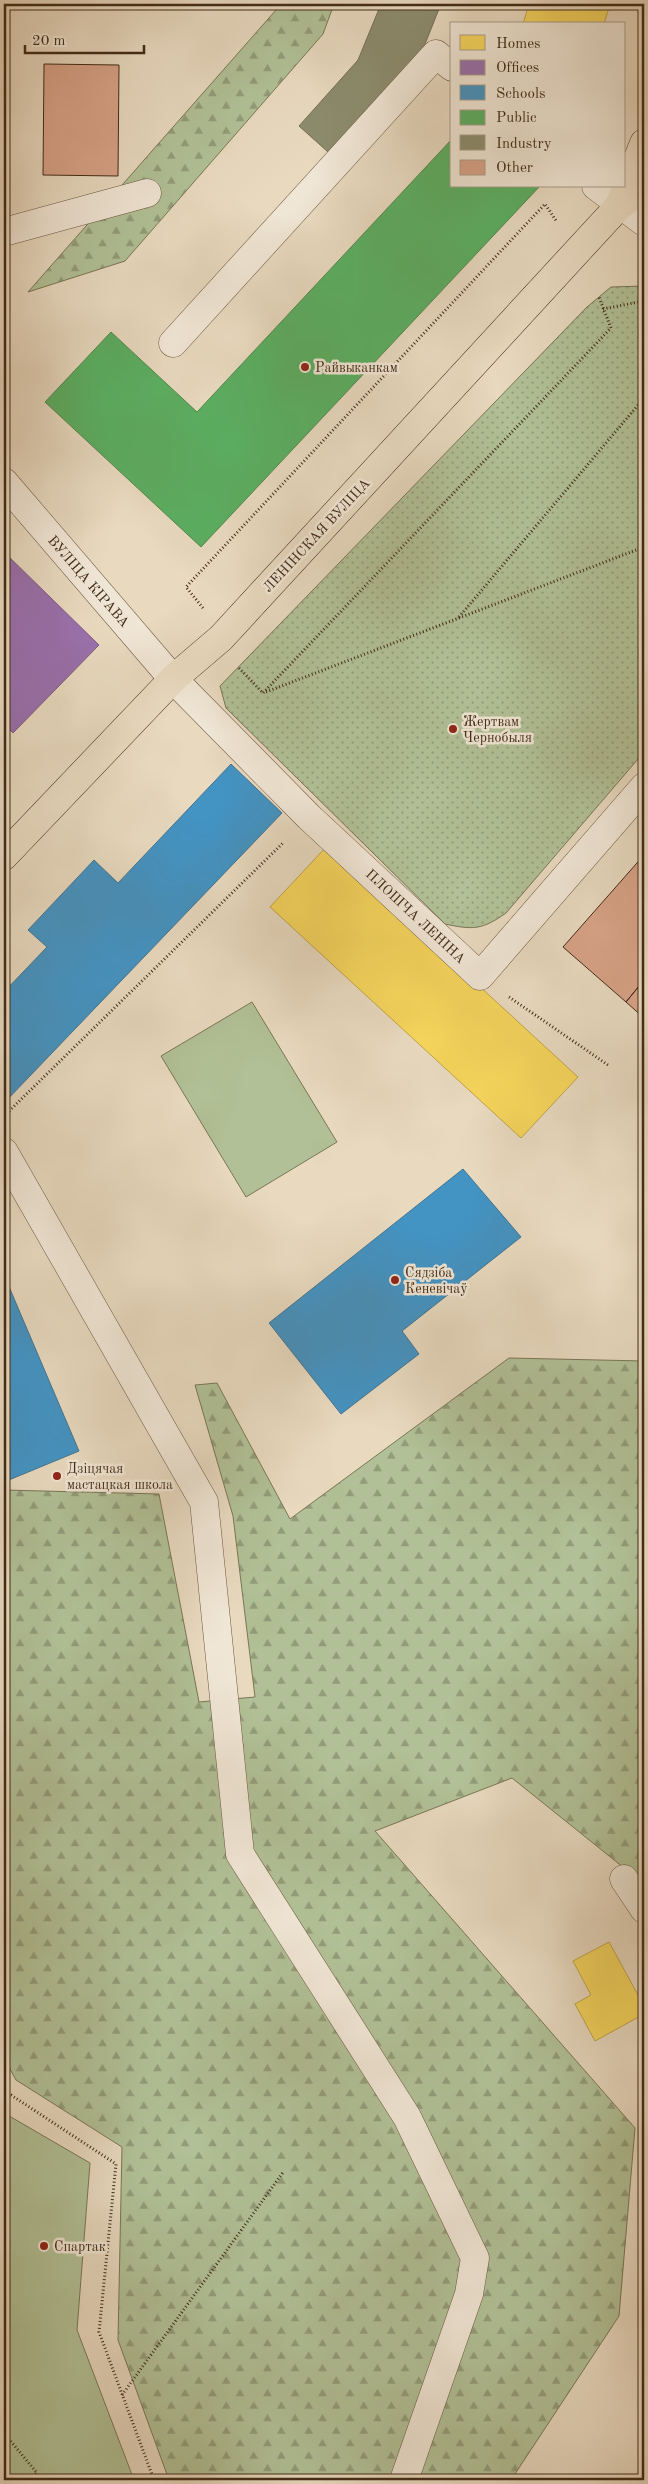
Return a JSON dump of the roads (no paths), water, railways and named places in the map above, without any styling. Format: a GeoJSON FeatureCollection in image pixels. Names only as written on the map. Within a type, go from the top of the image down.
{"type":"FeatureCollection","features":[{"type":"Feature","properties":{"kind":"main road"},"geometry":{"type":"LineString","coordinates":[[620,206],[644,144]]}},
{"type":"Feature","properties":{"kind":"main road"},"geometry":{"type":"LineString","coordinates":[[620,206],[644,187]]}},
{"type":"Feature","properties":{"kind":"main road","name":"ЛЕНІНСКАЯ ВУЛІЦА"},"geometry":{"type":"LineString","coordinates":[[4,856],[174,679],[221,638],[620,206]]}},
{"type":"Feature","properties":{"kind":"street"},"geometry":{"type":"LineString","coordinates":[[173,343],[436,54],[450,65]]}},
{"type":"Feature","properties":{"kind":"street"},"geometry":{"type":"LineString","coordinates":[[598,188],[620,206],[644,222]]}},
{"type":"Feature","properties":{"kind":"street"},"geometry":{"type":"LineString","coordinates":[[4,232],[147,193]]}},
{"type":"Feature","properties":{"kind":"street","name":"ВУЛІЦА КІРАВА"},"geometry":{"type":"LineString","coordinates":[[4,482],[174,679]]}},
{"type":"Feature","properties":{"kind":"street","name":"ПЛОШЧА ЛЕНІНА"},"geometry":{"type":"LineString","coordinates":[[174,679],[310,817],[480,976],[644,786]]}},
{"type":"Feature","properties":{"kind":"street"},"geometry":{"type":"LineString","coordinates":[[4,1152],[204,1502],[240,1854],[407,2117],[475,2258],[469,2294],[404,2480]]}},
{"type":"Feature","properties":{"kind":"street"},"geometry":{"type":"LineString","coordinates":[[624,1879],[644,1909]]}},
{"type":"Feature","properties":{"kind":"place","name":"Райвыканкам"},"geometry":{"type":"Point","coordinates":[305,367]}},
{"type":"Feature","properties":{"kind":"place","name":"Жертвам Чернобыля"},"geometry":{"type":"Point","coordinates":[453,729]}},
{"type":"Feature","properties":{"kind":"place","name":"Сядзіба Кеневічаў"},"geometry":{"type":"Point","coordinates":[395,1280]}},
{"type":"Feature","properties":{"kind":"place","name":"Дзіцячая мастацкая школа"},"geometry":{"type":"Point","coordinates":[57,1476]}},
{"type":"Feature","properties":{"kind":"place","name":"Спартак"},"geometry":{"type":"Point","coordinates":[44,2246]}}]}
